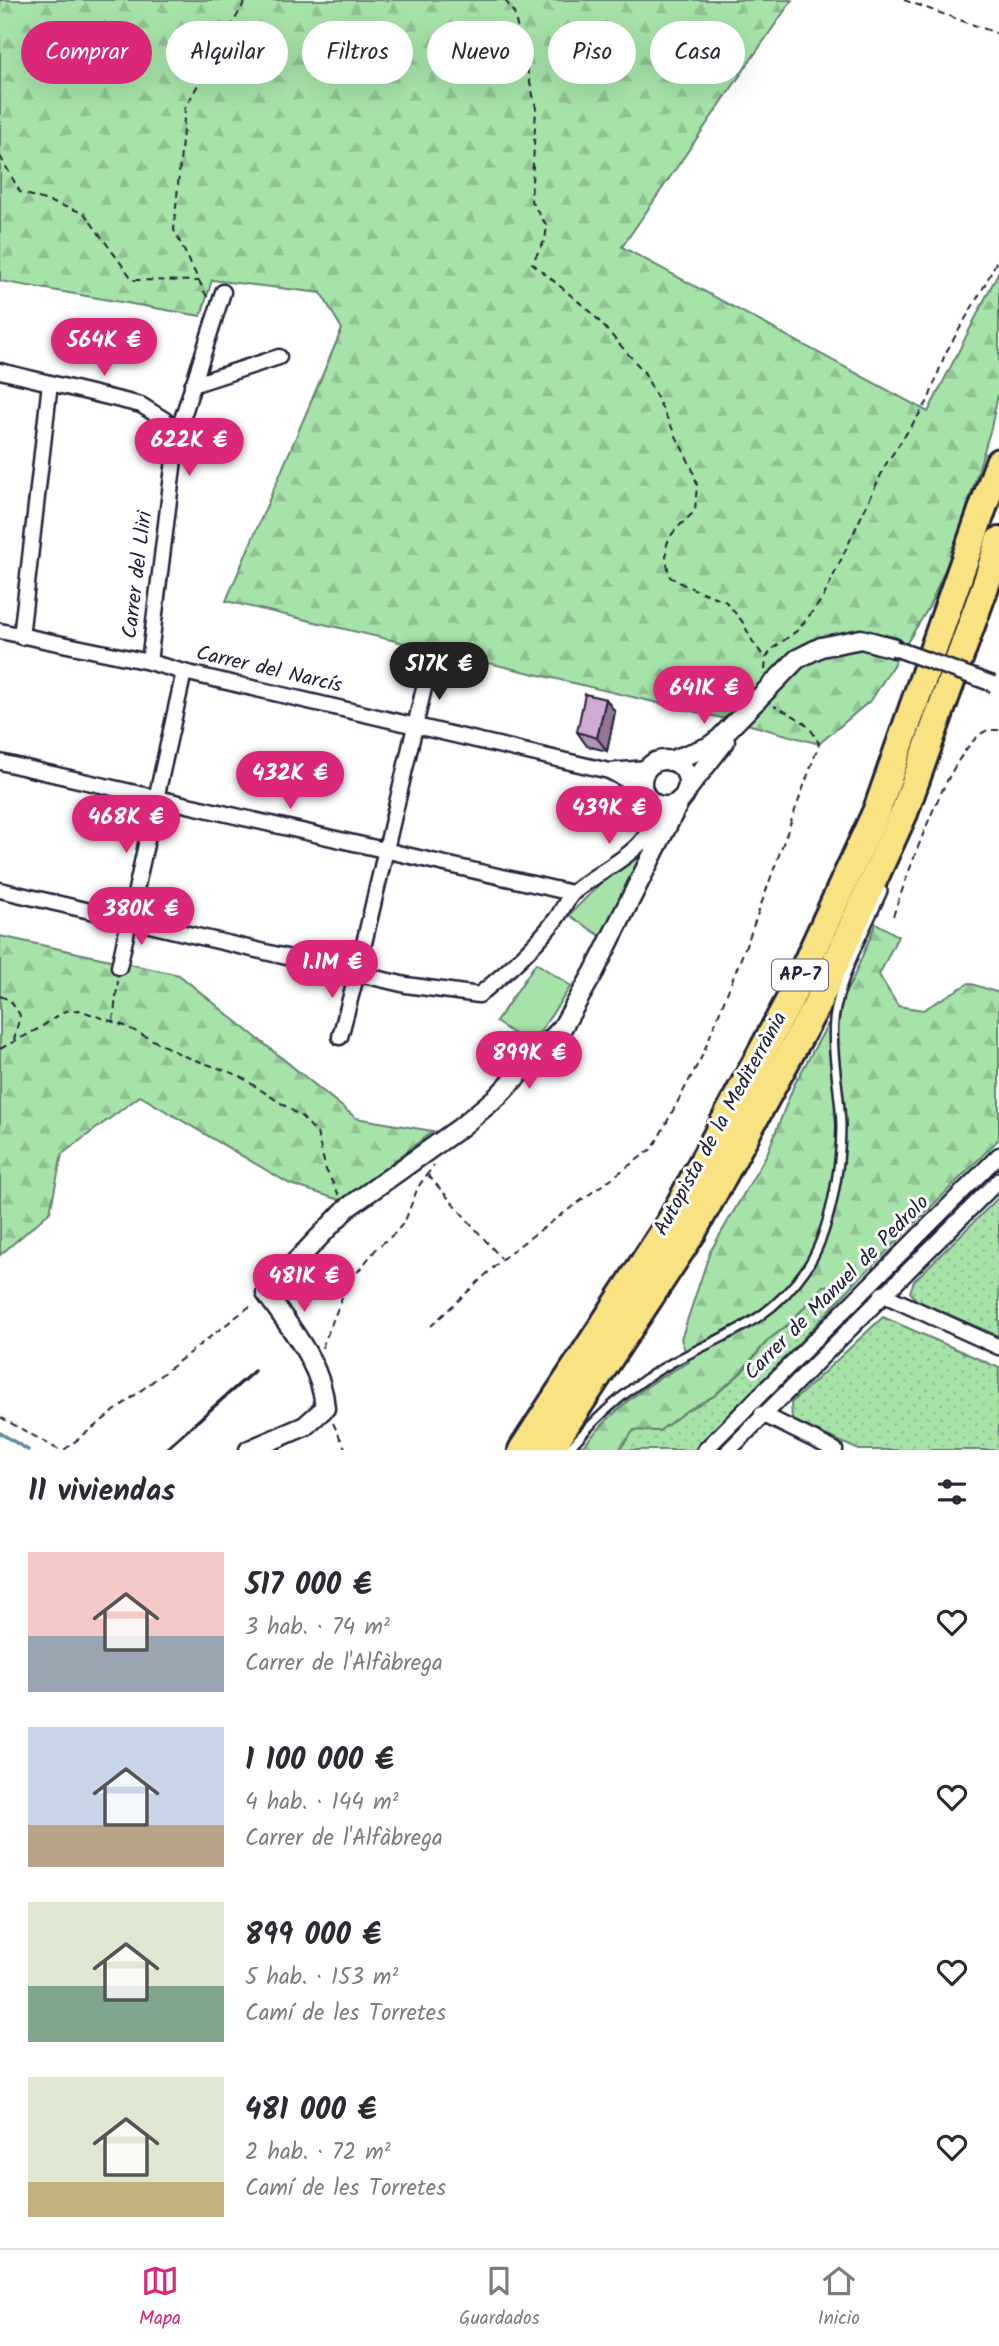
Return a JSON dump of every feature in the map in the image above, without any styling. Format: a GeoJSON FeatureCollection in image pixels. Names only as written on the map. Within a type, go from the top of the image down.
{"type":"FeatureCollection","features":[{"type":"Feature","properties":{"kind":"highway","name":"Autopista de la Mediterrània"},"geometry":{"type":"LineString","coordinates":[[522,1450],[672,1219],[789,1001],[877,810],[999,462]]}},
{"type":"Feature","properties":{"kind":"highway","name":"Autopista de la Mediterrània"},"geometry":{"type":"LineString","coordinates":[[549,1450],[692,1233],[815,1008],[890,845],[923,761],[999,541]]}},
{"type":"Feature","properties":{"kind":"street","name":"Carrer del Lliri"},"geometry":{"type":"LineString","coordinates":[[149,662],[177,435],[223,292]]}},
{"type":"Feature","properties":{"kind":"street"},"geometry":{"type":"LineString","coordinates":[[192,385],[279,357]]}},
{"type":"Feature","properties":{"kind":"street"},"geometry":{"type":"LineString","coordinates":[[0,371],[141,405],[165,420],[177,435]]}},
{"type":"Feature","properties":{"kind":"street"},"geometry":{"type":"LineString","coordinates":[[21,637],[50,383]]}},
{"type":"Feature","properties":{"kind":"street","name":"Carrer del Narcís"},"geometry":{"type":"LineString","coordinates":[[0,631],[149,662],[609,771],[643,789]]}},
{"type":"Feature","properties":{"kind":"street"},"geometry":{"type":"LineString","coordinates":[[670,761],[682,769],[686,776],[683,796],[670,806],[659,805],[649,800],[643,789],[642,782],[648,768],[658,762],[670,761],[708,747],[797,659],[821,647],[861,639],[894,648],[996,685]]}},
{"type":"Feature","properties":{"kind":"street"},"geometry":{"type":"LineString","coordinates":[[340,1037],[428,671]]}},
{"type":"Feature","properties":{"kind":"street"},"geometry":{"type":"LineString","coordinates":[[119,970],[184,672]]}},
{"type":"Feature","properties":{"kind":"street"},"geometry":{"type":"LineString","coordinates":[[249,1450],[305,1426],[325,1408],[323,1388],[310,1356],[266,1293],[347,1208],[461,1127],[498,1096],[562,1028],[594,972],[683,796],[747,710]]}},
{"type":"Feature","properties":{"kind":"street"},"geometry":{"type":"LineString","coordinates":[[0,762],[572,893]]}},
{"type":"Feature","properties":{"kind":"street","name":"Carrer del Narcís"},"geometry":{"type":"LineString","coordinates":[[609,771],[648,768]]}},
{"type":"Feature","properties":{"kind":"street"},"geometry":{"type":"LineString","coordinates":[[0,890],[406,985],[479,995],[516,964],[557,918],[572,893],[650,835],[659,805]]}},
{"type":"Feature","properties":{"kind":"street","name":"Carrer de Manuel de Pedrolo"},"geometry":{"type":"LineString","coordinates":[[705,1450],[999,1155]]}},
{"type":"Feature","properties":{"kind":"street","name":"Carrer de Manuel de Pedrolo"},"geometry":{"type":"LineString","coordinates":[[729,1450],[882,1294],[999,1180]]}},
{"type":"Feature","properties":{"kind":"street"},"geometry":{"type":"LineString","coordinates":[[882,1294],[999,1347]]}},
{"type":"Feature","properties":{"kind":"street"},"geometry":{"type":"LineString","coordinates":[[762,1414],[835,1450]]}},
{"type":"Feature","properties":{"kind":"lane"},"geometry":{"type":"LineString","coordinates":[[886,876],[890,845]]}},
{"type":"Feature","properties":{"kind":"lane"},"geometry":{"type":"LineString","coordinates":[[568,1450],[603,1412],[640,1382],[760,1317],[783,1298],[807,1267],[820,1240],[838,1164],[841,1126],[835,1078],[834,1019],[855,951],[884,887]]}},
{"type":"Feature","properties":{"kind":"path"},"geometry":{"type":"LineString","coordinates":[[215,314],[173,230],[185,108],[246,0]]}},
{"type":"Feature","properties":{"kind":"path"},"geometry":{"type":"LineString","coordinates":[[505,0],[514,13],[536,108],[531,201],[547,226],[545,240],[532,263],[591,312],[644,372],[692,468],[697,485],[695,511],[669,537],[665,554],[670,576],[686,586],[725,601],[742,621],[753,642],[766,658],[772,649],[799,630],[823,598],[886,464],[928,401],[945,354],[999,256]]}},
{"type":"Feature","properties":{"kind":"path"},"geometry":{"type":"LineString","coordinates":[[904,0],[999,34]]}},
{"type":"Feature","properties":{"kind":"path"},"geometry":{"type":"LineString","coordinates":[[0,156],[20,192],[84,213],[133,280],[199,281]]}},
{"type":"Feature","properties":{"kind":"path"},"geometry":{"type":"LineString","coordinates":[[431,1326],[502,1259],[653,1147],[702,1056],[749,938],[819,744],[813,730],[802,720],[773,706],[762,693]]}},
{"type":"Feature","properties":{"kind":"path"},"geometry":{"type":"LineString","coordinates":[[893,916],[927,821],[949,778],[973,741],[989,730],[999,730]]}},
{"type":"Feature","properties":{"kind":"path"},"geometry":{"type":"LineString","coordinates":[[113,1022],[119,970]]}},
{"type":"Feature","properties":{"kind":"path"},"geometry":{"type":"LineString","coordinates":[[0,996],[10,1000],[20,1015],[13,1042]]}},
{"type":"Feature","properties":{"kind":"path"},"geometry":{"type":"LineString","coordinates":[[0,1048],[65,1011],[79,1010],[113,1022],[184,1056],[238,1075],[302,1117],[317,1133],[326,1170],[347,1208]]}},
{"type":"Feature","properties":{"kind":"path"},"geometry":{"type":"LineString","coordinates":[[310,1356],[323,1348],[347,1285],[377,1248],[396,1233],[405,1221],[418,1187],[427,1175],[502,1259]]}},
{"type":"Feature","properties":{"kind":"path"},"geometry":{"type":"LineString","coordinates":[[64,1450],[266,1293]]}},
{"type":"Feature","properties":{"kind":"path"},"geometry":{"type":"LineString","coordinates":[[325,1408],[346,1450]]}},
{"type":"Feature","properties":{"kind":"path"},"geometry":{"type":"LineString","coordinates":[[0,1417],[59,1450]]}},
{"type":"Feature","properties":{"kind":"green space"},"geometry":{"type":"Polygon","coordinates":[[[0,0],[792,0],[745,68],[745,21],[650,21],[650,84],[734,84],[622,247],[928,412],[999,271],[999,390],[991,428],[956,544],[929,607],[872,699],[819,744],[747,724],[226,601],[342,329],[321,293],[212,280],[201,316],[0,281],[0,0]]]}},
{"type":"Feature","properties":{"kind":"green space"},"geometry":{"type":"Polygon","coordinates":[[[639,844],[651,860],[605,939],[569,915],[639,844]]]}},
{"type":"Feature","properties":{"kind":"green space"},"geometry":{"type":"Polygon","coordinates":[[[876,923],[898,936],[879,975],[898,1006],[923,1010],[969,983],[999,993],[999,1139],[856,1282],[823,1286],[790,1323],[768,1340],[738,1375],[714,1396],[686,1411],[659,1431],[634,1430],[619,1450],[579,1450],[629,1400],[656,1380],[689,1362],[681,1339],[710,1252],[767,1154],[794,1085],[852,981],[876,923]]]}},
{"type":"Feature","properties":{"kind":"green space"},"geometry":{"type":"Polygon","coordinates":[[[0,936],[179,975],[356,1118],[433,1131],[343,1201],[290,1184],[140,1096],[62,1154],[50,1212],[0,1255],[0,936]]]}},
{"type":"Feature","properties":{"kind":"green space"},"geometry":{"type":"Polygon","coordinates":[[[536,963],[571,986],[531,1045],[496,1022],[536,963]]]}},
{"type":"Feature","properties":{"kind":"green space"},"geometry":{"type":"Polygon","coordinates":[[[999,1197],[999,1336],[917,1301],[910,1292],[914,1281],[999,1197]]]}},
{"type":"Feature","properties":{"kind":"green space"},"geometry":{"type":"Polygon","coordinates":[[[856,1282],[694,1450],[619,1450],[634,1430],[659,1431],[686,1411],[714,1396],[741,1373],[768,1340],[791,1322],[823,1286],[856,1282]]]}},
{"type":"Feature","properties":{"kind":"green space"},"geometry":{"type":"Polygon","coordinates":[[[883,1317],[999,1368],[999,1450],[859,1450],[792,1420],[791,1403],[883,1317]]]}},
{"type":"Feature","properties":{"kind":"building"},"geometry":{"type":"Polygon","coordinates":[[[585,694],[606,699],[597,738],[577,732],[585,694]]]}},
{"type":"Feature","properties":{"kind":"waterway"},"geometry":{"type":"LineString","coordinates":[[0,1433],[28,1450]]}},
{"type":"Feature","properties":{"kind":"railway"},"geometry":{"type":"LineString","coordinates":[[165,1450],[254,1371]]}}]}
